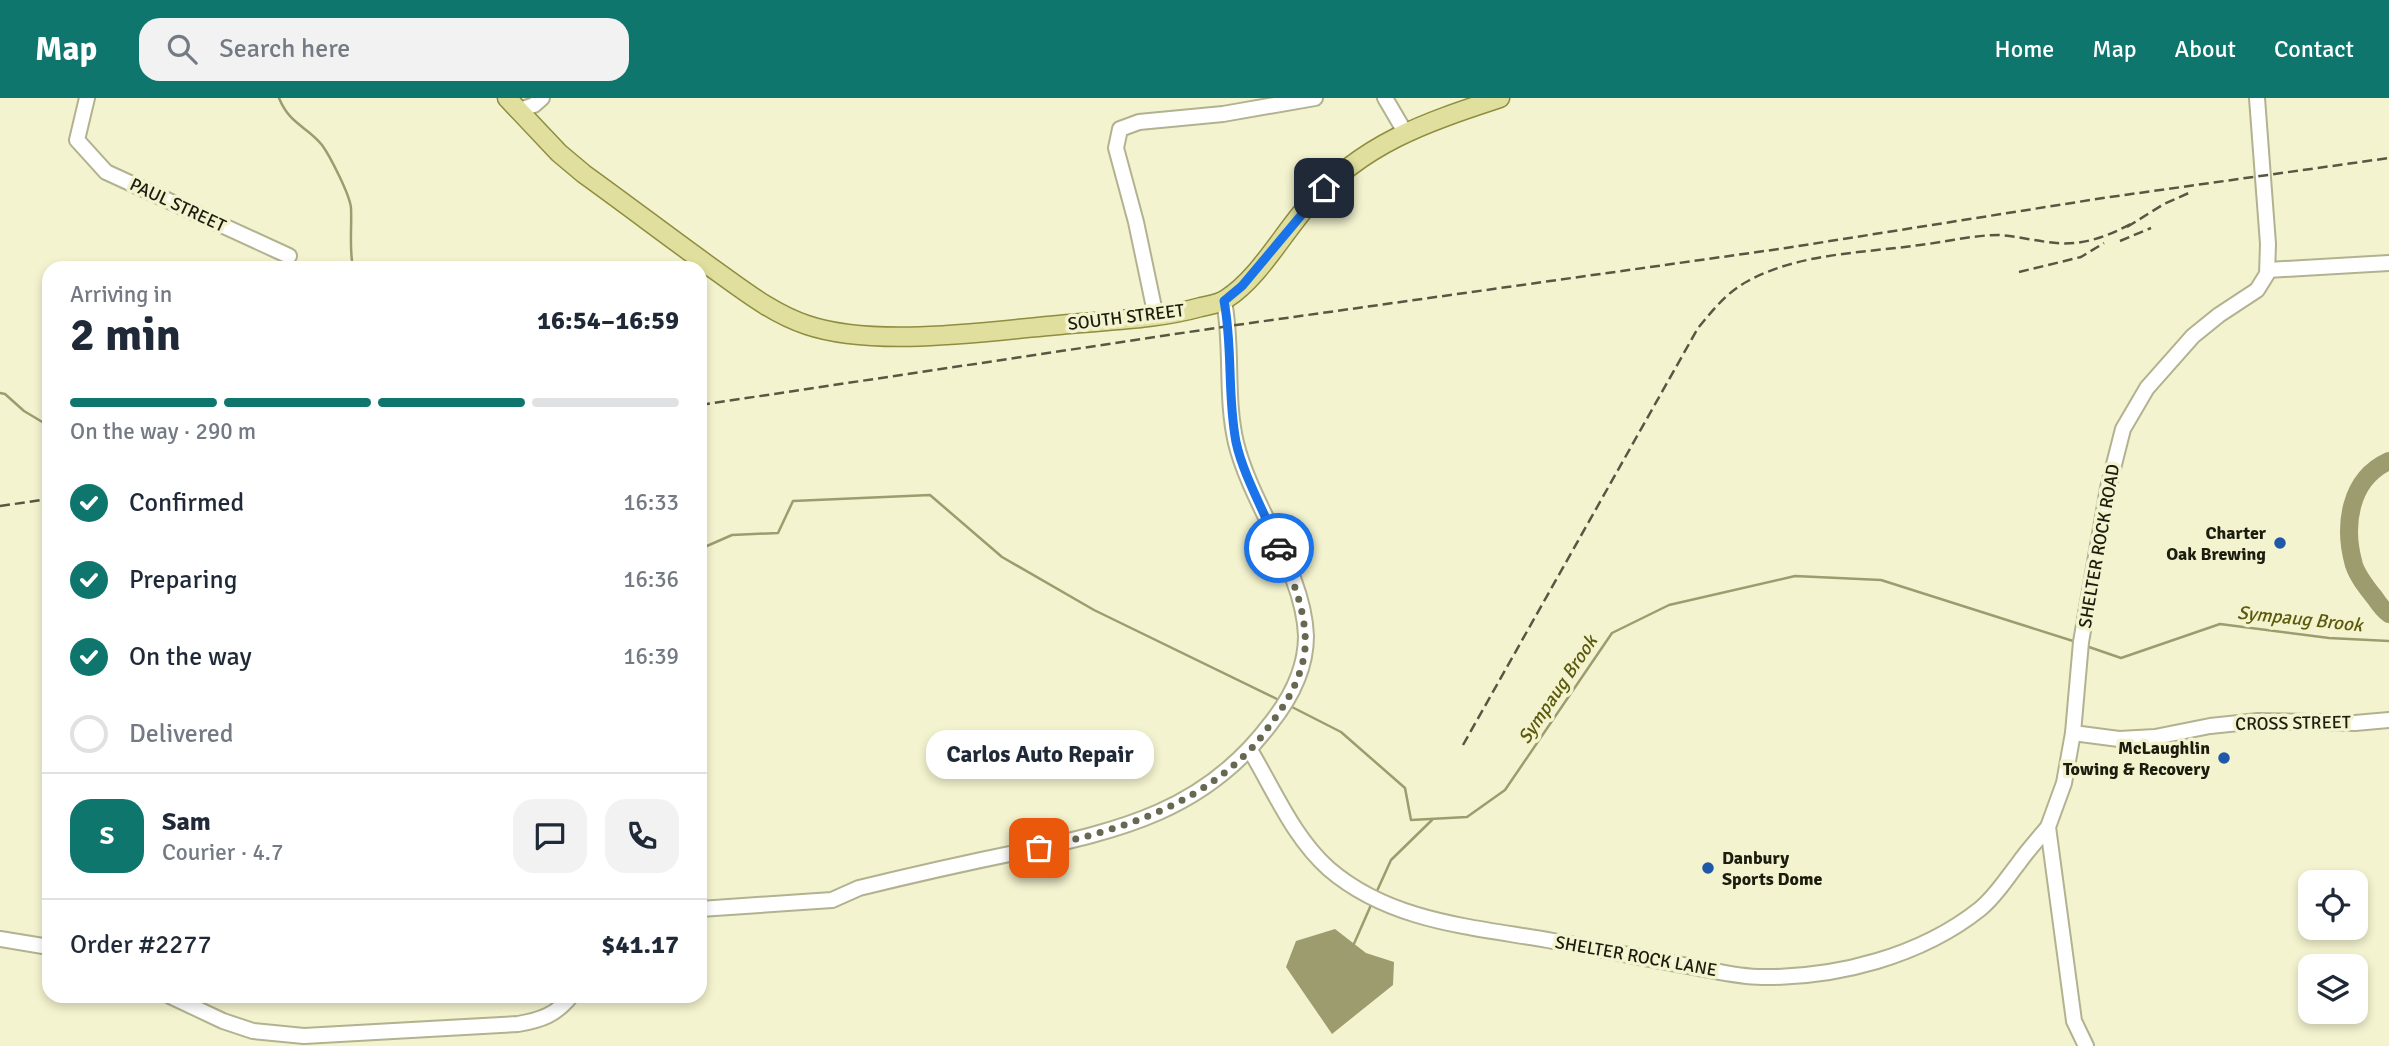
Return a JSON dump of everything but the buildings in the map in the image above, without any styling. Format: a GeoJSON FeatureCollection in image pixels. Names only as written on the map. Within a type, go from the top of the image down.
{"type":"FeatureCollection","features":[{"type":"Feature","properties":{"kind":"main road","name":"SOUTH STREET"},"geometry":{"type":"LineString","coordinates":[[707,264],[764,305],[806,325],[848,334],[891,336],[1007,329],[1156,317],[1186,311],[1224,301],[1242,286],[1337,174],[1370,150],[1405,132],[1500,98]]}},
{"type":"Feature","properties":{"kind":"main road","name":"SOUTH STREET"},"geometry":{"type":"LineString","coordinates":[[515,102],[559,153],[704,261]]}},
{"type":"Feature","properties":{"kind":"street","name":"PAUL STREET"},"geometry":{"type":"LineString","coordinates":[[86,98],[77,140],[106,172],[289,256]]}},
{"type":"Feature","properties":{"kind":"street"},"geometry":{"type":"LineString","coordinates":[[515,102],[534,105],[542,98]]}},
{"type":"Feature","properties":{"kind":"street"},"geometry":{"type":"LineString","coordinates":[[1156,317],[1136,222],[1116,148],[1120,129],[1139,122],[1223,114],[1315,98]]}},
{"type":"Feature","properties":{"kind":"street"},"geometry":{"type":"LineString","coordinates":[[1385,98],[1405,132]]}},
{"type":"Feature","properties":{"kind":"street"},"geometry":{"type":"LineString","coordinates":[[2257,98],[2268,270],[2389,264]]}},
{"type":"Feature","properties":{"kind":"street","name":"SHELTER ROCK ROAD"},"geometry":{"type":"LineString","coordinates":[[2086,1046],[2074,1021],[2048,827],[2064,782],[2073,733],[2081,642],[2108,488],[2123,429],[2147,388],[2193,336],[2256,290],[2268,270]]}},
{"type":"Feature","properties":{"kind":"street"},"geometry":{"type":"LineString","coordinates":[[707,909],[832,900],[859,888],[1079,839],[1141,821],[1181,802],[1215,780],[1250,750],[1286,704],[1300,673],[1306,637],[1299,597],[1236,443],[1231,406],[1229,326],[1224,301]]}},
{"type":"Feature","properties":{"kind":"street","name":"CROSS STREET"},"geometry":{"type":"LineString","coordinates":[[2073,733],[2119,739],[2155,737],[2210,726],[2258,721],[2355,723],[2389,720]]}},
{"type":"Feature","properties":{"kind":"street","name":"SHELTER ROCK LANE"},"geometry":{"type":"LineString","coordinates":[[1250,750],[1291,821],[1308,846],[1329,869],[1364,893],[1399,911],[1458,926],[1554,941],[1649,961],[1760,977],[1815,975],[1874,962],[1897,955],[1946,930],[1982,908],[2048,827]]}},
{"type":"Feature","properties":{"kind":"street"},"geometry":{"type":"LineString","coordinates":[[0,939],[42,946]]}},
{"type":"Feature","properties":{"kind":"street"},"geometry":{"type":"LineString","coordinates":[[185,1003],[223,1021],[252,1039],[518,1024],[543,1019],[566,1003]]}},
{"type":"Feature","properties":{"kind":"shaded area"},"geometry":{"type":"Polygon","coordinates":[[[1335,929],[1366,953],[1394,962],[1393,985],[1332,1034],[1286,967],[1296,941],[1335,929]]]}},
{"type":"Feature","properties":{"kind":"waterway"},"geometry":{"type":"LineString","coordinates":[[279,98],[293,120],[322,145],[343,185],[351,208],[352,261]]}},
{"type":"Feature","properties":{"kind":"waterway","name":"Sympaug Brook"},"geometry":{"type":"LineString","coordinates":[[0,393],[42,422]]}},
{"type":"Feature","properties":{"kind":"waterway"},"geometry":{"type":"LineString","coordinates":[[2389,461],[2365,479],[2357,492],[2352,505],[2349,535],[2358,574],[2389,614]]}},
{"type":"Feature","properties":{"kind":"waterway","name":"Sympaug Brook"},"geometry":{"type":"LineString","coordinates":[[707,546],[732,535],[778,533],[793,501],[930,495],[1002,557],[1094,610],[1279,700]]}},
{"type":"Feature","properties":{"kind":"waterway","name":"Sympaug Brook"},"geometry":{"type":"LineString","coordinates":[[1290,706],[1341,732],[1405,788],[1411,820],[1467,817],[1505,790],[1612,633],[1669,605],[1795,576],[1881,580],[2073,641]]}},
{"type":"Feature","properties":{"kind":"waterway","name":"Sympaug Brook"},"geometry":{"type":"LineString","coordinates":[[2089,647],[2121,658],[2220,624],[2329,638],[2389,641]]}},
{"type":"Feature","properties":{"kind":"waterway"},"geometry":{"type":"LineString","coordinates":[[1377,891],[1391,860],[1432,820]]}},
{"type":"Feature","properties":{"kind":"waterway"},"geometry":{"type":"LineString","coordinates":[[1353,946],[1371,905]]}},
{"type":"Feature","properties":{"kind":"railway"},"geometry":{"type":"LineString","coordinates":[[707,404],[2389,158]]}},
{"type":"Feature","properties":{"kind":"railway"},"geometry":{"type":"LineString","coordinates":[[2127,227],[2164,204],[2191,192]]}},
{"type":"Feature","properties":{"kind":"railway"},"geometry":{"type":"LineString","coordinates":[[1463,745],[1698,328],[1733,290],[1768,272],[1810,259],[1989,235],[2059,243],[2081,242],[2102,237],[2133,223]]}},
{"type":"Feature","properties":{"kind":"railway"},"geometry":{"type":"LineString","coordinates":[[2120,241],[2151,228]]}},
{"type":"Feature","properties":{"kind":"railway"},"geometry":{"type":"LineString","coordinates":[[2019,272],[2081,257],[2104,243]]}},
{"type":"Feature","properties":{"kind":"railway"},"geometry":{"type":"LineString","coordinates":[[0,506],[42,500]]}},
{"type":"Feature","properties":{"kind":"way so far"},"geometry":{"type":"LineString","coordinates":[[1039,848],[1141,821],[1181,802],[1215,780],[1250,750],[1286,704],[1300,673],[1306,637],[1299,597],[1279,548]]}},
{"type":"Feature","properties":{"kind":"place","name":"Charter Oak Brewing"},"geometry":{"type":"Point","coordinates":[2280,543]}},
{"type":"Feature","properties":{"kind":"place","name":"McLaughlin Towing & Recovery"},"geometry":{"type":"Point","coordinates":[2224,758]}},
{"type":"Feature","properties":{"kind":"place","name":"Carlos Auto Repair"},"geometry":{"type":"Point","coordinates":[1039,848]}},
{"type":"Feature","properties":{"kind":"place","name":"Danbury Sports Dome"},"geometry":{"type":"Point","coordinates":[1708,868]}},
{"type":"Feature","properties":{"kind":"route"},"geometry":{"type":"LineString","coordinates":[[1279,548],[1236,443],[1231,406],[1229,326],[1224,301],[1242,286],[1324,188]]}}]}
